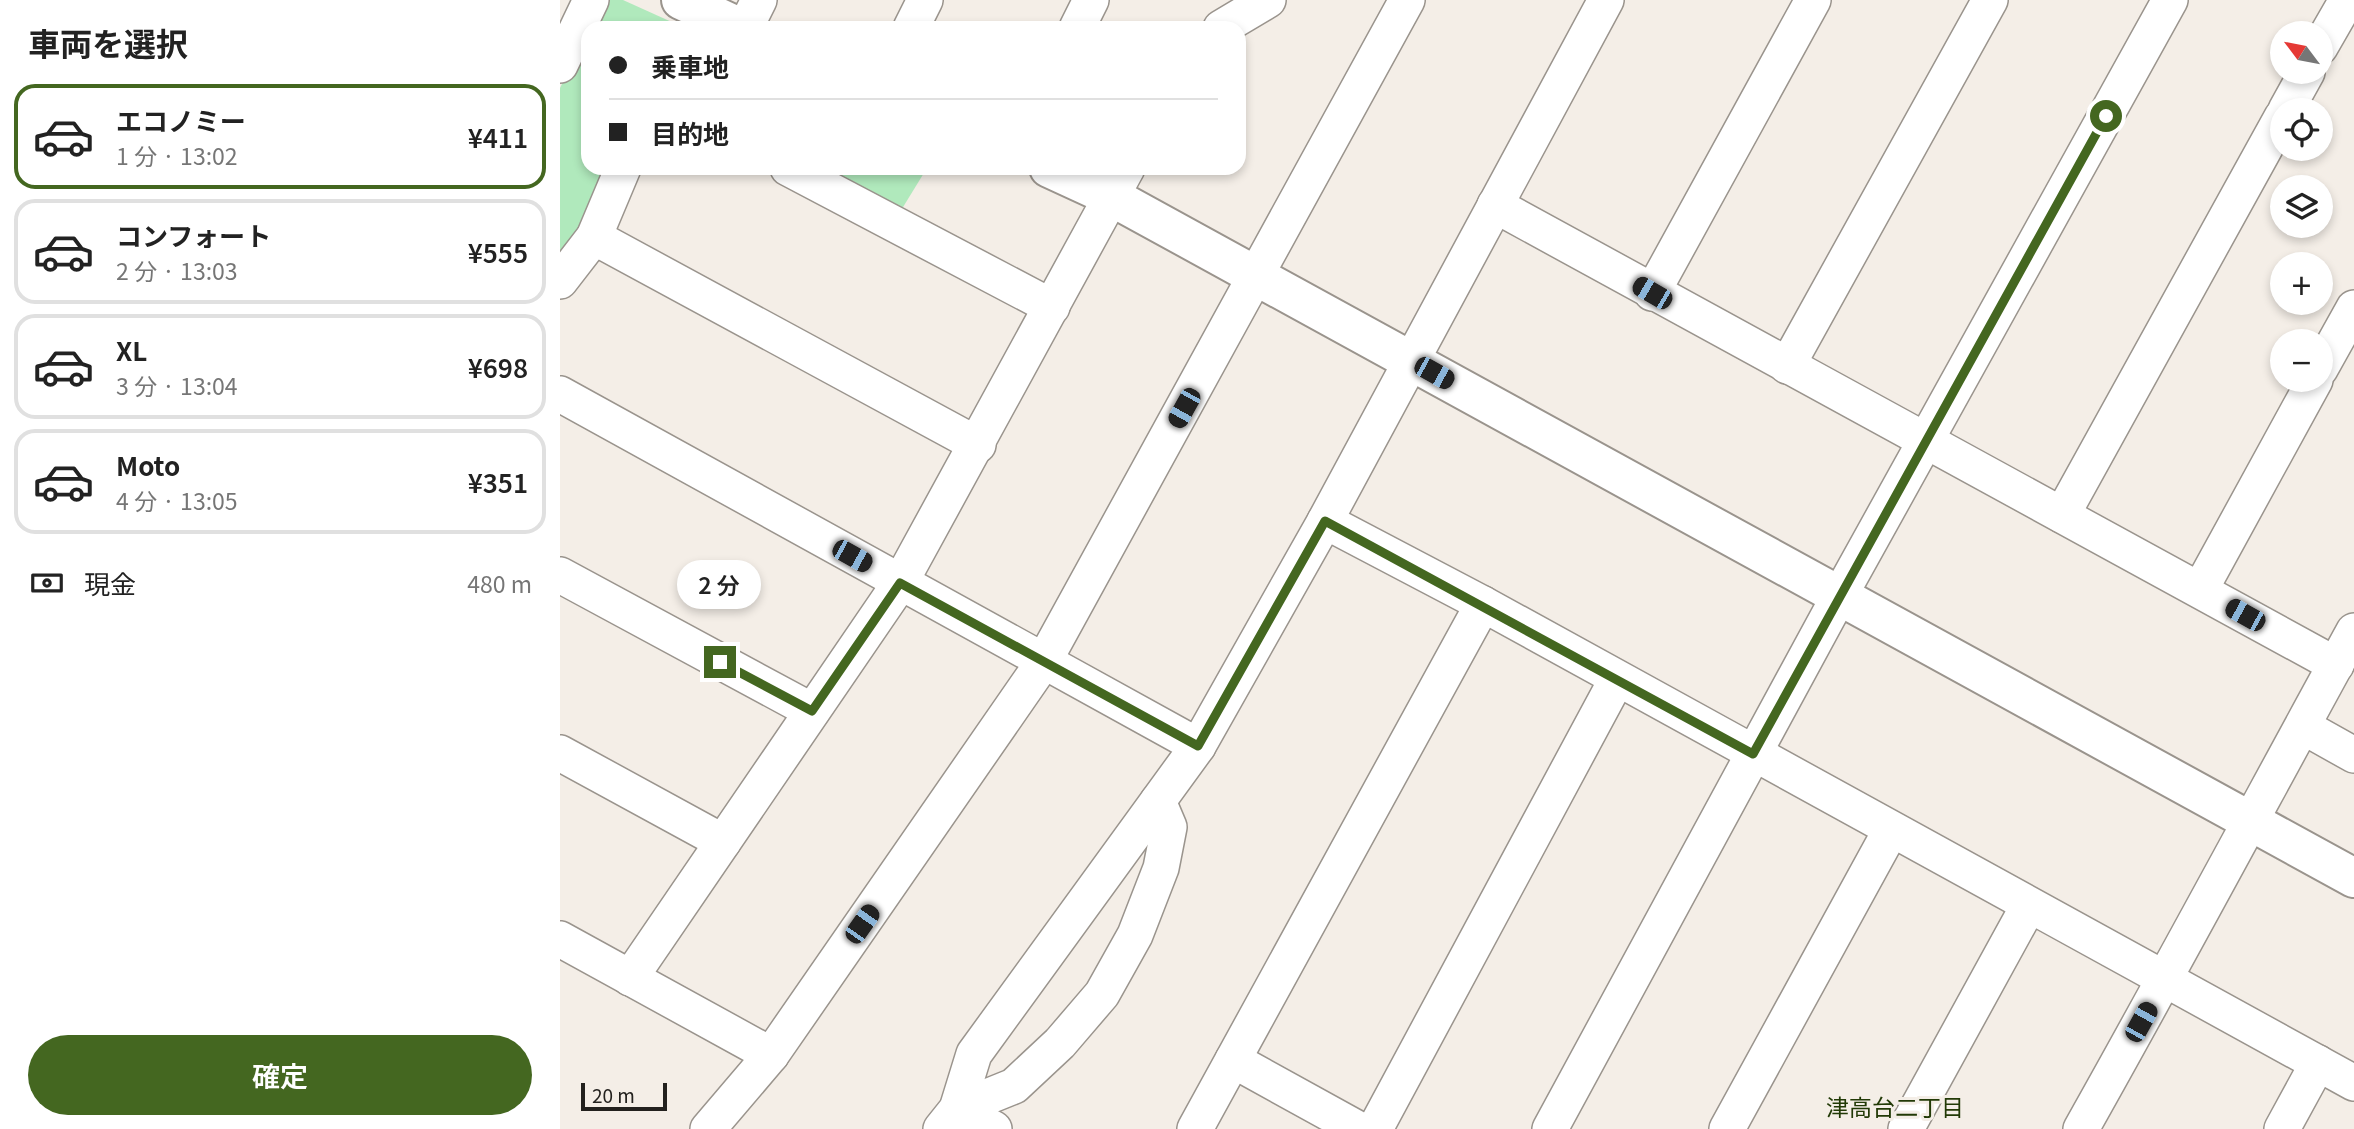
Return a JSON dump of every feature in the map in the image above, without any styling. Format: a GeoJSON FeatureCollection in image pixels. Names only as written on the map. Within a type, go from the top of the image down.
{"type":"FeatureCollection","features":[{"type":"Feature","properties":{"kind":"street"},"geometry":{"type":"LineString","coordinates":[[560,65],[591,0]]}},
{"type":"Feature","properties":{"kind":"street"},"geometry":{"type":"LineString","coordinates":[[681,0],[728,21]]}},
{"type":"Feature","properties":{"kind":"street"},"geometry":{"type":"LineString","coordinates":[[747,21],[759,0]]}},
{"type":"Feature","properties":{"kind":"street"},"geometry":{"type":"LineString","coordinates":[[914,21],[925,0]]}},
{"type":"Feature","properties":{"kind":"street"},"geometry":{"type":"LineString","coordinates":[[1080,21],[1091,0]]}},
{"type":"Feature","properties":{"kind":"street"},"geometry":{"type":"LineString","coordinates":[[1233,21],[1268,0]]}},
{"type":"Feature","properties":{"kind":"street"},"geometry":{"type":"LineString","coordinates":[[708,1129],[771,1055],[1044,661],[1407,0]]}},
{"type":"Feature","properties":{"kind":"street"},"geometry":{"type":"LineString","coordinates":[[949,1119],[974,1054],[1198,746],[1325,521],[1606,0]]}},
{"type":"Feature","properties":{"kind":"street"},"geometry":{"type":"LineString","coordinates":[[1652,293],[1813,0]]}},
{"type":"Feature","properties":{"kind":"street"},"geometry":{"type":"LineString","coordinates":[[1787,366],[1990,0]]}},
{"type":"Feature","properties":{"kind":"street"},"geometry":{"type":"LineString","coordinates":[[1550,1129],[1839,596],[2170,0]]}},
{"type":"Feature","properties":{"kind":"street"},"geometry":{"type":"LineString","coordinates":[[2333,24],[2347,0]]}},
{"type":"Feature","properties":{"kind":"street"},"geometry":{"type":"LineString","coordinates":[[2062,515],[2270,139]]}},
{"type":"Feature","properties":{"kind":"street"},"geometry":{"type":"LineString","coordinates":[[560,281],[594,237],[620,175]]}},
{"type":"Feature","properties":{"kind":"street"},"geometry":{"type":"LineString","coordinates":[[801,175],[1052,307]]}},
{"type":"Feature","properties":{"kind":"street"},"geometry":{"type":"LineString","coordinates":[[1084,175],[1119,182],[1257,277],[2354,878]]}},
{"type":"Feature","properties":{"kind":"street"},"geometry":{"type":"LineString","coordinates":[[630,978],[900,583],[978,445],[1119,182]]}},
{"type":"Feature","properties":{"kind":"street"},"geometry":{"type":"LineString","coordinates":[[1495,205],[2336,664]]}},
{"type":"Feature","properties":{"kind":"street"},"geometry":{"type":"LineString","coordinates":[[594,237],[978,445]]}},
{"type":"Feature","properties":{"kind":"street"},"geometry":{"type":"LineString","coordinates":[[2333,346],[2354,308]]}},
{"type":"Feature","properties":{"kind":"street"},"geometry":{"type":"LineString","coordinates":[[2200,590],[2308,392]]}},
{"type":"Feature","properties":{"kind":"street"},"geometry":{"type":"LineString","coordinates":[[560,394],[1198,746]]}},
{"type":"Feature","properties":{"kind":"street"},"geometry":{"type":"LineString","coordinates":[[1325,521],[1483,604],[2354,1083]]}},
{"type":"Feature","properties":{"kind":"street"},"geometry":{"type":"LineString","coordinates":[[560,575],[812,711]]}},
{"type":"Feature","properties":{"kind":"street"},"geometry":{"type":"LineString","coordinates":[[1195,1129],[1483,604]]}},
{"type":"Feature","properties":{"kind":"street"},"geometry":{"type":"LineString","coordinates":[[2081,1129],[2165,979],[2248,822],[2304,727],[2354,631]]}},
{"type":"Feature","properties":{"kind":"street"},"geometry":{"type":"LineString","coordinates":[[1375,1129],[1617,679]]}},
{"type":"Feature","properties":{"kind":"street"},"geometry":{"type":"LineString","coordinates":[[2304,727],[2354,755]]}},
{"type":"Feature","properties":{"kind":"street"},"geometry":{"type":"LineString","coordinates":[[560,753],[723,842]]}},
{"type":"Feature","properties":{"kind":"street"},"geometry":{"type":"LineString","coordinates":[[949,1119],[1014,1086],[1060,1043],[1102,994],[1135,935],[1161,868],[1169,827],[1157,801]]}},
{"type":"Feature","properties":{"kind":"street"},"geometry":{"type":"LineString","coordinates":[[1727,1129],[1891,830]]}},
{"type":"Feature","properties":{"kind":"street"},"geometry":{"type":"LineString","coordinates":[[1906,1129],[2029,905]]}},
{"type":"Feature","properties":{"kind":"street"},"geometry":{"type":"LineString","coordinates":[[560,939],[771,1055]]}},
{"type":"Feature","properties":{"kind":"street"},"geometry":{"type":"LineString","coordinates":[[1233,1060],[1358,1129]]}},
{"type":"Feature","properties":{"kind":"street"},"geometry":{"type":"LineString","coordinates":[[2282,1129],[2318,1063]]}},
{"type":"Feature","properties":{"kind":"street"},"geometry":{"type":"LineString","coordinates":[[949,1119],[994,1129]]}},
{"type":"Feature","properties":{"kind":"green space"},"geometry":{"type":"Polygon","coordinates":[[[623,0],[670,21],[594,21],[603,3],[623,0]]]}},
{"type":"Feature","properties":{"kind":"green space"},"geometry":{"type":"Polygon","coordinates":[[[581,45],[581,175],[609,175],[560,267],[560,88],[581,45]]]}},
{"type":"Feature","properties":{"kind":"green space"},"geometry":{"type":"Polygon","coordinates":[[[829,175],[923,175],[900,212],[829,175]]]}},
{"type":"Feature","properties":{"kind":"district","name":"津高台二丁目"},"geometry":{"type":"Point","coordinates":[1895,1106]}},
{"type":"Feature","properties":{"kind":"route"},"geometry":{"type":"LineString","coordinates":[[720,662],[812,711],[900,583],[1198,746],[1325,521],[1483,604],[1753,754],[2106,116]]}}]}
